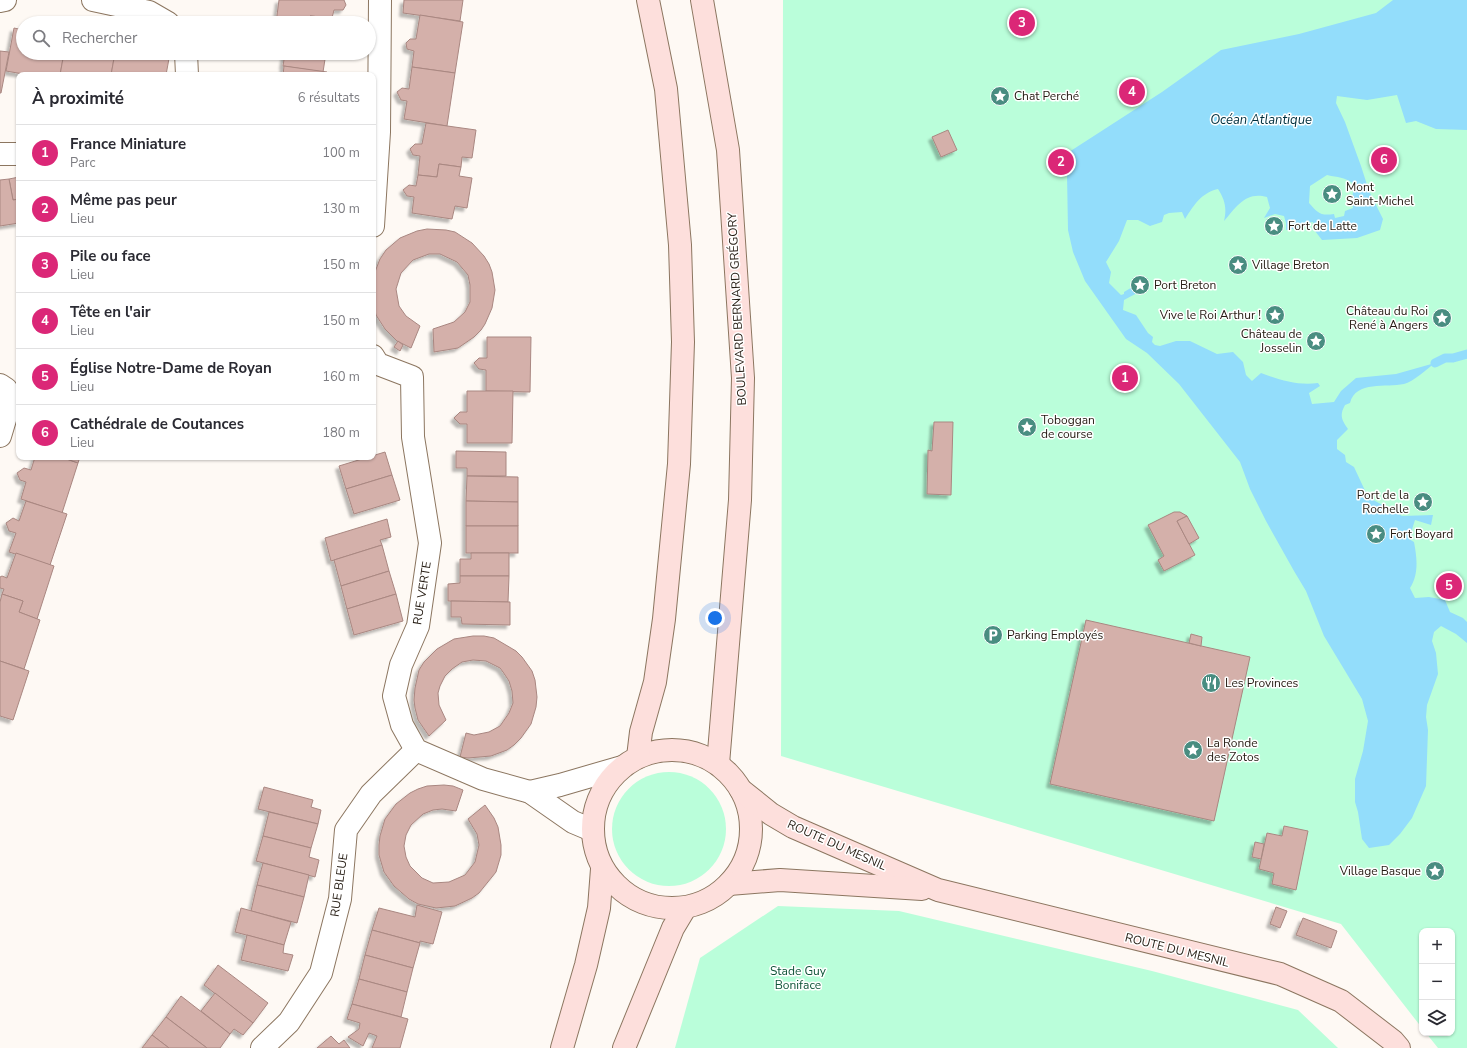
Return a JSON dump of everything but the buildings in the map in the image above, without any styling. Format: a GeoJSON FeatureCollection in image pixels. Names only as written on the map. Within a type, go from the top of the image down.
{"type":"FeatureCollection","features":[{"type":"Feature","properties":{"kind":"street"},"geometry":{"type":"LineString","coordinates":[[0,1],[5,0]]}},
{"type":"Feature","properties":{"kind":"street"},"geometry":{"type":"LineString","coordinates":[[93,0],[149,12],[156,16]]}},
{"type":"Feature","properties":{"kind":"street"},"geometry":{"type":"LineString","coordinates":[[376,179],[379,132],[380,0]]}},
{"type":"Feature","properties":{"kind":"street"},"geometry":{"type":"LineString","coordinates":[[530,792],[560,785],[630,762],[662,750],[682,750],[701,755],[718,764],[731,776],[741,790],[749,808],[752,829],[749,849],[742,868],[729,884],[716,895],[701,903],[684,908],[660,908],[638,901],[618,888],[602,869],[594,850],[592,830],[595,806],[605,784],[630,762],[641,732],[655,682],[664,619],[679,464],[683,342],[680,244],[666,89],[648,0]]}},
{"type":"Feature","properties":{"kind":"street","name":"BOULEVARD BERNARD GRÉGORY"},"geometry":{"type":"LineString","coordinates":[[702,0],[728,150],[743,378],[740,500],[718,764]]}},
{"type":"Feature","properties":{"kind":"street"},"geometry":{"type":"LineString","coordinates":[[186,60],[187,72]]}},
{"type":"Feature","properties":{"kind":"street"},"geometry":{"type":"LineString","coordinates":[[0,154],[16,154]]}},
{"type":"Feature","properties":{"kind":"street","name":"RUE VERTE"},"geometry":{"type":"LineString","coordinates":[[376,361],[378,364],[412,377],[413,437],[430,543],[418,626],[401,665],[394,696],[402,725],[416,750]]}},
{"type":"Feature","properties":{"kind":"street"},"geometry":{"type":"LineString","coordinates":[[0,385],[6,389],[6,416],[0,436]]}},
{"type":"Feature","properties":{"kind":"street"},"geometry":{"type":"LineString","coordinates":[[416,750],[483,779],[530,792],[573,822],[592,830]]}},
{"type":"Feature","properties":{"kind":"street","name":"RUE BLEUE"},"geometry":{"type":"LineString","coordinates":[[262,1048],[289,1022],[321,973],[340,899],[346,830],[371,794],[416,750]]}},
{"type":"Feature","properties":{"kind":"street","name":"ROUTE DU MESNIL"},"geometry":{"type":"LineString","coordinates":[[741,790],[771,814],[792,827],[938,890],[1280,974],[1341,1001],[1393,1041],[1399,1048]]}},
{"type":"Feature","properties":{"kind":"street"},"geometry":{"type":"LineString","coordinates":[[562,1048],[586,965],[599,908],[602,869]]}},
{"type":"Feature","properties":{"kind":"street","name":"ROUTE DU MESNIL"},"geometry":{"type":"LineString","coordinates":[[729,884],[780,880],[938,890]]}},
{"type":"Feature","properties":{"kind":"street"},"geometry":{"type":"LineString","coordinates":[[624,1048],[673,928],[684,908]]}},
{"type":"Feature","properties":{"kind":"green space"},"geometry":{"type":"Polygon","coordinates":[[[783,0],[1467,0],[1467,1048],[1438,1048],[1428,1036],[1455,1036],[1455,928],[1419,928],[1419,1024],[1341,924],[781,756],[783,0]]]}},
{"type":"Feature","properties":{"kind":"green space"},"geometry":{"type":"Polygon","coordinates":[[[669,772],[691,776],[709,789],[722,807],[726,829],[722,851],[709,869],[691,882],[669,886],[647,882],[629,869],[616,851],[612,829],[616,807],[629,789],[647,776],[669,772]]]}},
{"type":"Feature","properties":{"kind":"green space","name":"Stade Guy Boniface"},"geometry":{"type":"Polygon","coordinates":[[[778,906],[899,911],[1152,971],[1298,1010],[1338,1048],[675,1048],[700,958],[778,906]]]}},
{"type":"Feature","properties":{"kind":"water","name":"Océan Atlantique"},"geometry":{"type":"Polygon","coordinates":[[[1393,0],[1467,0],[1467,130],[1436,129],[1416,121],[1406,123],[1397,95],[1367,100],[1337,96],[1336,103],[1345,122],[1369,191],[1383,219],[1380,230],[1357,238],[1322,240],[1315,231],[1313,222],[1306,223],[1301,228],[1286,230],[1284,216],[1275,214],[1264,218],[1270,208],[1267,197],[1260,196],[1253,196],[1242,201],[1224,221],[1225,204],[1218,189],[1207,193],[1202,197],[1195,204],[1185,219],[1182,212],[1164,215],[1162,222],[1150,226],[1138,220],[1127,220],[1119,241],[1106,262],[1111,272],[1109,283],[1121,295],[1134,286],[1139,292],[1124,300],[1123,310],[1136,315],[1148,333],[1153,337],[1152,342],[1155,345],[1160,346],[1176,341],[1190,341],[1217,354],[1233,352],[1243,362],[1246,375],[1252,381],[1261,373],[1289,382],[1304,384],[1318,383],[1320,386],[1309,393],[1312,404],[1334,402],[1341,391],[1356,378],[1396,374],[1435,363],[1408,383],[1372,386],[1358,391],[1353,396],[1350,403],[1345,405],[1343,409],[1342,418],[1348,429],[1337,440],[1337,449],[1345,455],[1346,462],[1354,467],[1368,497],[1402,516],[1433,515],[1431,525],[1415,520],[1409,539],[1414,542],[1416,560],[1415,577],[1410,588],[1415,598],[1429,597],[1445,600],[1450,612],[1463,618],[1467,622],[1467,643],[1456,634],[1441,626],[1434,632],[1432,641],[1436,653],[1438,674],[1427,705],[1426,717],[1428,730],[1426,786],[1412,818],[1400,834],[1389,845],[1369,848],[1362,839],[1355,802],[1355,779],[1363,751],[1368,721],[1362,699],[1324,636],[1306,591],[1266,521],[1250,489],[1240,462],[1179,384],[1147,353],[1126,339],[1085,281],[1073,252],[1068,230],[1067,174],[1069,152],[1162,92],[1221,50],[1299,34],[1376,13],[1393,0]],[[1327,175],[1310,186],[1309,203],[1322,214],[1334,214],[1335,218],[1344,216],[1345,211],[1353,208],[1354,184],[1344,178],[1327,175]]]}},
{"type":"Feature","properties":{"kind":"waterway"},"geometry":{"type":"LineString","coordinates":[[1435,363],[1445,358],[1453,358],[1467,354]]}},
{"type":"Feature","properties":{"kind":"place","name":"Pile ou face"},"geometry":{"type":"Point","coordinates":[1022,23]}},
{"type":"Feature","properties":{"kind":"place","name":"Tête en l'air"},"geometry":{"type":"Point","coordinates":[1132,92]}},
{"type":"Feature","properties":{"kind":"place","name":"Chat Perché"},"geometry":{"type":"Point","coordinates":[1000,96]}},
{"type":"Feature","properties":{"kind":"place","name":"Cathédrale de Coutances"},"geometry":{"type":"Point","coordinates":[1384,160]}},
{"type":"Feature","properties":{"kind":"place","name":"Même pas peur"},"geometry":{"type":"Point","coordinates":[1061,162]}},
{"type":"Feature","properties":{"kind":"place","name":"Mont Saint-Michel"},"geometry":{"type":"Point","coordinates":[1332,194]}},
{"type":"Feature","properties":{"kind":"place","name":"Fort de Latte"},"geometry":{"type":"Point","coordinates":[1274,226]}},
{"type":"Feature","properties":{"kind":"place","name":"Village Breton"},"geometry":{"type":"Point","coordinates":[1238,265]}},
{"type":"Feature","properties":{"kind":"place","name":"Port Breton"},"geometry":{"type":"Point","coordinates":[1140,285]}},
{"type":"Feature","properties":{"kind":"place","name":"Vive le Roi Arthur !"},"geometry":{"type":"Point","coordinates":[1275,315]}},
{"type":"Feature","properties":{"kind":"place","name":"Château du Roi René à Angers"},"geometry":{"type":"Point","coordinates":[1442,318]}},
{"type":"Feature","properties":{"kind":"place","name":"Château de Josselin"},"geometry":{"type":"Point","coordinates":[1316,341]}},
{"type":"Feature","properties":{"kind":"place","name":"France Miniature"},"geometry":{"type":"Point","coordinates":[1125,378]}},
{"type":"Feature","properties":{"kind":"place","name":"Toboggan de course"},"geometry":{"type":"Point","coordinates":[1027,427]}},
{"type":"Feature","properties":{"kind":"place","name":"Port de la Rochelle"},"geometry":{"type":"Point","coordinates":[1423,502]}},
{"type":"Feature","properties":{"kind":"place","name":"Fort Boyard"},"geometry":{"type":"Point","coordinates":[1376,534]}},
{"type":"Feature","properties":{"kind":"place","name":"Église Notre-Dame de Royan"},"geometry":{"type":"Point","coordinates":[1449,586]}},
{"type":"Feature","properties":{"kind":"place","name":"Parking Employés"},"geometry":{"type":"Point","coordinates":[993,635]}},
{"type":"Feature","properties":{"kind":"place","name":"Les Provinces"},"geometry":{"type":"Point","coordinates":[1211,683]}},
{"type":"Feature","properties":{"kind":"place","name":"La Ronde des Zotos"},"geometry":{"type":"Point","coordinates":[1193,750]}},
{"type":"Feature","properties":{"kind":"place","name":"Village Basque"},"geometry":{"type":"Point","coordinates":[1435,871]}}]}
